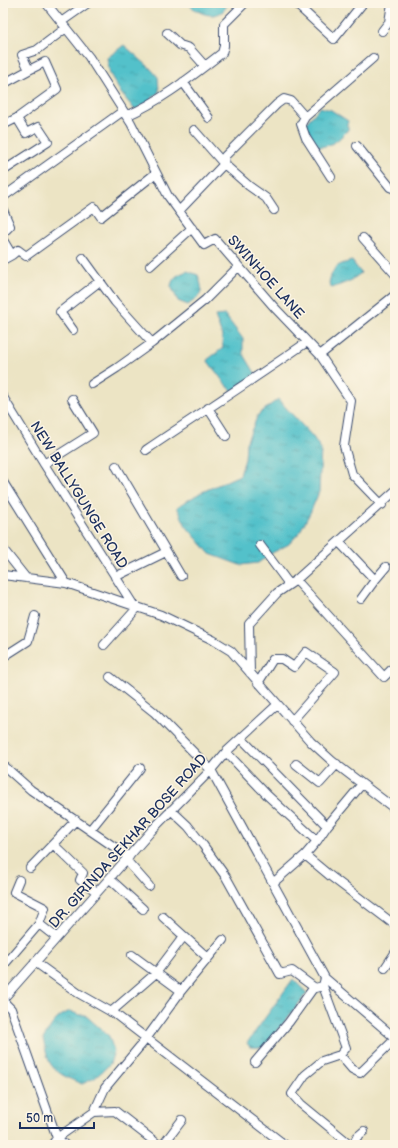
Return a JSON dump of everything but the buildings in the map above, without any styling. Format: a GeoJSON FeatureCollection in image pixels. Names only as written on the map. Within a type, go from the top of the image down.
{"type":"FeatureCollection","features":[{"type":"Feature","properties":{"kind":"street","name":"SWINHOE LANE"},"geometry":{"type":"LineString","coordinates":[[46,3],[89,57],[125,113],[168,196],[204,245],[215,239],[238,267],[320,355],[351,401],[344,446],[352,474],[382,504]]}},
{"type":"Feature","properties":{"kind":"street"},"geometry":{"type":"LineString","coordinates":[[29,70],[22,55],[37,50],[88,3]]}},
{"type":"Feature","properties":{"kind":"street"},"geometry":{"type":"LineString","coordinates":[[3,197],[125,113],[145,107],[170,92],[222,53],[224,46],[224,24],[245,3]]}},
{"type":"Feature","properties":{"kind":"street"},"geometry":{"type":"LineString","coordinates":[[295,3],[334,39],[363,3]]}},
{"type":"Feature","properties":{"kind":"street"},"geometry":{"type":"LineString","coordinates":[[382,31],[389,22],[392,3]]}},
{"type":"Feature","properties":{"kind":"street"},"geometry":{"type":"LineString","coordinates":[[166,33],[180,45],[189,48],[205,66]]}},
{"type":"Feature","properties":{"kind":"street"},"geometry":{"type":"LineString","coordinates":[[331,177],[303,131],[301,124],[305,117],[373,58]]}},
{"type":"Feature","properties":{"kind":"street"},"geometry":{"type":"LineString","coordinates":[[3,84],[45,62],[58,89],[17,118],[3,125]]}},
{"type":"Feature","properties":{"kind":"street"},"geometry":{"type":"LineString","coordinates":[[184,82],[209,118]]}},
{"type":"Feature","properties":{"kind":"street"},"geometry":{"type":"LineString","coordinates":[[179,211],[224,164],[225,156],[277,104],[284,99],[291,101],[305,117]]}},
{"type":"Feature","properties":{"kind":"street"},"geometry":{"type":"LineString","coordinates":[[3,170],[48,142],[38,127],[26,133],[17,118]]}},
{"type":"Feature","properties":{"kind":"street"},"geometry":{"type":"LineString","coordinates":[[194,130],[224,164],[249,186],[266,198],[274,210]]}},
{"type":"Feature","properties":{"kind":"street"},"geometry":{"type":"LineString","coordinates":[[357,146],[390,187],[395,189]]}},
{"type":"Feature","properties":{"kind":"street"},"geometry":{"type":"LineString","coordinates":[[3,260],[18,250],[26,256],[94,207],[101,217],[156,173]]}},
{"type":"Feature","properties":{"kind":"street"},"geometry":{"type":"LineString","coordinates":[[3,210],[10,226],[3,233]]}},
{"type":"Feature","properties":{"kind":"street"},"geometry":{"type":"LineString","coordinates":[[150,266],[192,228]]}},
{"type":"Feature","properties":{"kind":"street"},"geometry":{"type":"LineString","coordinates":[[363,238],[395,274]]}},
{"type":"Feature","properties":{"kind":"street"},"geometry":{"type":"LineString","coordinates":[[3,240],[12,255]]}},
{"type":"Feature","properties":{"kind":"street"},"geometry":{"type":"LineString","coordinates":[[83,258],[115,302],[152,343]]}},
{"type":"Feature","properties":{"kind":"street"},"geometry":{"type":"LineString","coordinates":[[92,384],[152,343],[205,300],[238,267]]}},
{"type":"Feature","properties":{"kind":"street"},"geometry":{"type":"LineString","coordinates":[[73,330],[60,312],[100,281]]}},
{"type":"Feature","properties":{"kind":"street"},"geometry":{"type":"LineString","coordinates":[[320,355],[395,295]]}},
{"type":"Feature","properties":{"kind":"street"},"geometry":{"type":"LineString","coordinates":[[146,450],[307,342]]}},
{"type":"Feature","properties":{"kind":"street","name":"NEW BALLYGUNGE ROAD"},"geometry":{"type":"LineString","coordinates":[[3,397],[44,464],[136,607]]}},
{"type":"Feature","properties":{"kind":"street"},"geometry":{"type":"LineString","coordinates":[[44,464],[93,433],[72,399]]}},
{"type":"Feature","properties":{"kind":"street"},"geometry":{"type":"LineString","coordinates":[[208,408],[226,436]]}},
{"type":"Feature","properties":{"kind":"street"},"geometry":{"type":"LineString","coordinates":[[116,466],[181,576]]}},
{"type":"Feature","properties":{"kind":"street"},"geometry":{"type":"LineString","coordinates":[[3,482],[66,583]]}},
{"type":"Feature","properties":{"kind":"street"},"geometry":{"type":"LineString","coordinates":[[250,673],[249,624],[277,593],[393,496]]}},
{"type":"Feature","properties":{"kind":"street"},"geometry":{"type":"LineString","coordinates":[[339,542],[375,580]]}},
{"type":"Feature","properties":{"kind":"street"},"geometry":{"type":"LineString","coordinates":[[260,545],[292,582],[384,677],[395,666]]}},
{"type":"Feature","properties":{"kind":"street"},"geometry":{"type":"LineString","coordinates":[[3,549],[26,578]]}},
{"type":"Feature","properties":{"kind":"street"},"geometry":{"type":"LineString","coordinates":[[116,577],[166,552]]}},
{"type":"Feature","properties":{"kind":"street"},"geometry":{"type":"LineString","coordinates":[[361,599],[386,568]]}},
{"type":"Feature","properties":{"kind":"street"},"geometry":{"type":"LineString","coordinates":[[3,575],[66,583],[161,615],[213,640],[231,651],[311,742],[336,764],[395,809]]}},
{"type":"Feature","properties":{"kind":"street"},"geometry":{"type":"LineString","coordinates":[[104,645],[136,607]]}},
{"type":"Feature","properties":{"kind":"street"},"geometry":{"type":"LineString","coordinates":[[3,657],[28,641],[35,616]]}},
{"type":"Feature","properties":{"kind":"street"},"geometry":{"type":"LineString","coordinates":[[258,683],[273,659],[282,659],[294,667],[306,652],[335,672],[292,721]]}},
{"type":"Feature","properties":{"kind":"street"},"geometry":{"type":"LineString","coordinates":[[110,677],[154,712],[211,770],[274,883],[324,982],[346,1048],[340,1055],[322,1061],[305,1075],[292,1096],[352,1145],[357,1137],[364,1131]]}},
{"type":"Feature","properties":{"kind":"street","name":"DR. GIRINDA SEKHAR BOSE ROAD"},"geometry":{"type":"LineString","coordinates":[[3,1000],[171,810],[211,770],[226,752],[277,705]]}},
{"type":"Feature","properties":{"kind":"street"},"geometry":{"type":"LineString","coordinates":[[241,738],[327,826]]}},
{"type":"Feature","properties":{"kind":"street"},"geometry":{"type":"LineString","coordinates":[[226,752],[268,796],[317,841]]}},
{"type":"Feature","properties":{"kind":"street"},"geometry":{"type":"LineString","coordinates":[[296,764],[320,783],[336,764]]}},
{"type":"Feature","properties":{"kind":"street"},"geometry":{"type":"LineString","coordinates":[[3,765],[31,790],[76,820],[128,858],[149,886]]}},
{"type":"Feature","properties":{"kind":"street"},"geometry":{"type":"LineString","coordinates":[[90,830],[140,768]]}},
{"type":"Feature","properties":{"kind":"street"},"geometry":{"type":"LineString","coordinates":[[274,883],[305,855],[362,784]]}},
{"type":"Feature","properties":{"kind":"street"},"geometry":{"type":"LineString","coordinates":[[171,810],[188,826],[226,877],[280,974],[292,971],[314,987]]}},
{"type":"Feature","properties":{"kind":"street"},"geometry":{"type":"LineString","coordinates":[[30,868],[76,820]]}},
{"type":"Feature","properties":{"kind":"street"},"geometry":{"type":"LineString","coordinates":[[53,844],[83,872],[80,880],[97,892]]}},
{"type":"Feature","properties":{"kind":"street"},"geometry":{"type":"LineString","coordinates":[[305,855],[395,925]]}},
{"type":"Feature","properties":{"kind":"street"},"geometry":{"type":"LineString","coordinates":[[110,879],[143,908]]}},
{"type":"Feature","properties":{"kind":"street"},"geometry":{"type":"LineString","coordinates":[[3,966],[39,924],[45,908],[14,892],[19,880]]}},
{"type":"Feature","properties":{"kind":"street"},"geometry":{"type":"LineString","coordinates":[[162,917],[208,958]]}},
{"type":"Feature","properties":{"kind":"street"},"geometry":{"type":"LineString","coordinates":[[39,924],[57,938]]}},
{"type":"Feature","properties":{"kind":"street"},"geometry":{"type":"LineString","coordinates":[[111,1012],[156,972],[184,936]]}},
{"type":"Feature","properties":{"kind":"street"},"geometry":{"type":"LineString","coordinates":[[55,1142],[94,1112],[105,1088],[146,1039],[181,991],[223,940]]}},
{"type":"Feature","properties":{"kind":"street"},"geometry":{"type":"LineString","coordinates":[[385,968],[395,953]]}},
{"type":"Feature","properties":{"kind":"street"},"geometry":{"type":"LineString","coordinates":[[132,955],[181,991]]}},
{"type":"Feature","properties":{"kind":"street"},"geometry":{"type":"LineString","coordinates":[[35,962],[78,993],[111,1012],[285,1145]]}},
{"type":"Feature","properties":{"kind":"street"},"geometry":{"type":"LineString","coordinates":[[255,1062],[289,1022],[314,987],[324,982]]}},
{"type":"Feature","properties":{"kind":"street"},"geometry":{"type":"LineString","coordinates":[[324,982],[395,1039],[360,1073],[352,1069],[340,1055]]}},
{"type":"Feature","properties":{"kind":"street"},"geometry":{"type":"LineString","coordinates":[[3,1000],[11,1009],[55,1142]]}},
{"type":"Feature","properties":{"kind":"street"},"geometry":{"type":"LineString","coordinates":[[94,1112],[115,1111],[159,1145]]}},
{"type":"Feature","properties":{"kind":"street"},"geometry":{"type":"LineString","coordinates":[[163,1145],[182,1120]]}},
{"type":"Feature","properties":{"kind":"street"},"geometry":{"type":"LineString","coordinates":[[55,1142],[65,1145]]}},
{"type":"Feature","properties":{"kind":"water"},"geometry":{"type":"Polygon","coordinates":[[[188,3],[229,3],[219,14],[209,15],[199,12],[188,3]]]}},
{"type":"Feature","properties":{"kind":"water"},"geometry":{"type":"Polygon","coordinates":[[[124,45],[158,77],[159,92],[148,102],[135,110],[121,93],[110,74],[107,58],[124,45]]]}},
{"type":"Feature","properties":{"kind":"water"},"geometry":{"type":"Polygon","coordinates":[[[320,107],[331,110],[348,121],[348,130],[334,143],[326,146],[315,147],[308,135],[305,124],[320,107]]]}},
{"type":"Feature","properties":{"kind":"water"},"geometry":{"type":"Polygon","coordinates":[[[352,261],[361,273],[350,281],[332,288],[329,283],[334,270],[342,264],[352,261]]]}},
{"type":"Feature","properties":{"kind":"water"},"geometry":{"type":"Polygon","coordinates":[[[187,271],[198,275],[201,286],[201,293],[188,305],[178,301],[171,286],[175,278],[187,271]]]}},
{"type":"Feature","properties":{"kind":"water"},"geometry":{"type":"Polygon","coordinates":[[[225,315],[243,339],[243,353],[257,376],[243,390],[234,392],[226,385],[207,360],[223,348],[222,336],[215,316],[225,315]]]}},
{"type":"Feature","properties":{"kind":"water"},"geometry":{"type":"Polygon","coordinates":[[[278,399],[313,437],[321,449],[319,492],[299,533],[289,544],[272,553],[258,563],[240,565],[210,554],[186,526],[177,507],[200,493],[240,475],[245,459],[246,443],[258,415],[278,399]]]}},
{"type":"Feature","properties":{"kind":"water"},"geometry":{"type":"Polygon","coordinates":[[[293,979],[307,993],[264,1048],[250,1047],[247,1043],[293,979]]]}},
{"type":"Feature","properties":{"kind":"water"},"geometry":{"type":"Polygon","coordinates":[[[70,1011],[79,1015],[85,1015],[109,1036],[114,1051],[110,1064],[95,1078],[82,1084],[58,1072],[51,1065],[43,1039],[57,1019],[70,1011]]]}}]}
